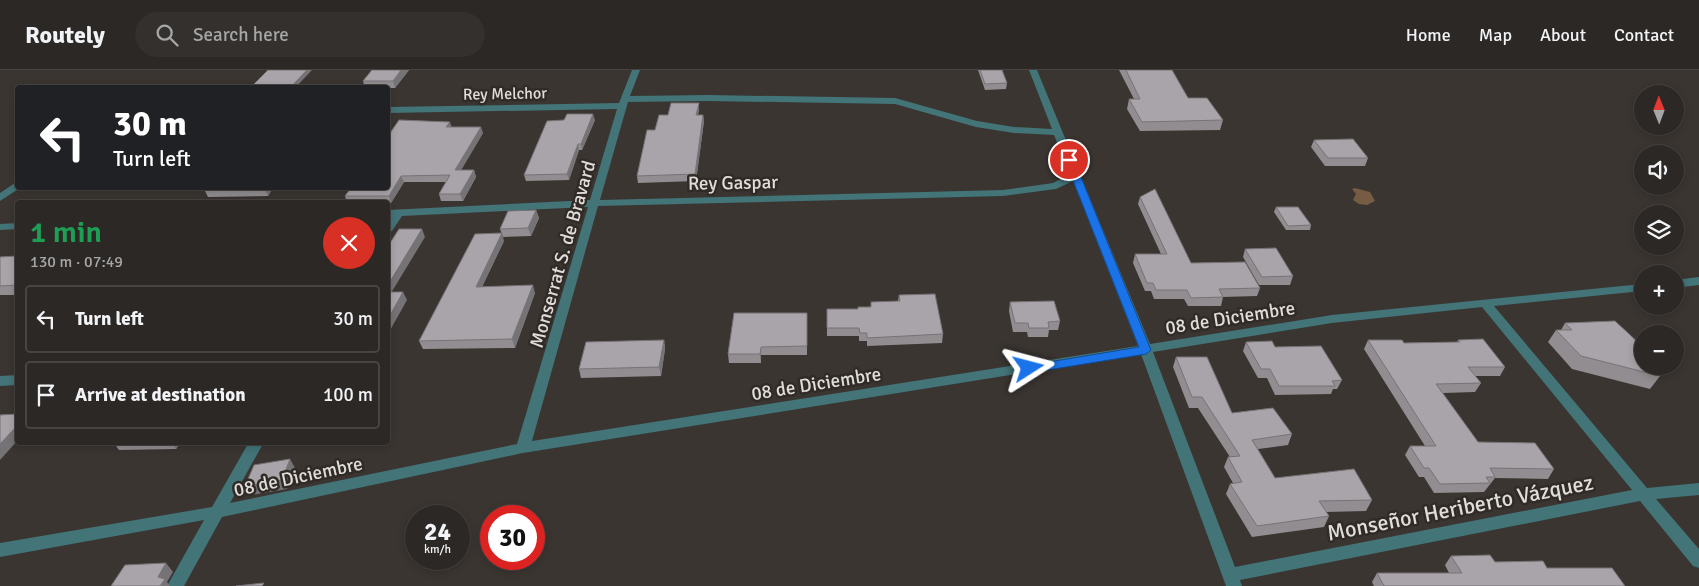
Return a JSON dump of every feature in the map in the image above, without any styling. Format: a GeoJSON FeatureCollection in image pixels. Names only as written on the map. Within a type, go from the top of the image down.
{"type":"FeatureCollection","features":[{"type":"Feature","properties":{"kind":"street","name":"Monserrat S. de Bravard"},"geometry":{"type":"LineString","coordinates":[[523,448],[623,103],[636,70]]}},
{"type":"Feature","properties":{"kind":"street"},"geometry":{"type":"LineString","coordinates":[[1033,70],[1146,350],[1232,581]]}},
{"type":"Feature","properties":{"kind":"street","name":"Rey Melchor"},"geometry":{"type":"LineString","coordinates":[[390,110],[623,103],[718,98],[895,101],[976,124],[1014,130],[1058,132]]}},
{"type":"Feature","properties":{"kind":"street","name":"Rey Gaspar"},"geometry":{"type":"LineString","coordinates":[[393,213],[595,203],[1003,193],[1056,186],[1075,175]]}},
{"type":"Feature","properties":{"kind":"street"},"geometry":{"type":"LineString","coordinates":[[0,198],[15,186]]}},
{"type":"Feature","properties":{"kind":"street"},"geometry":{"type":"LineString","coordinates":[[0,227],[15,226]]}},
{"type":"Feature","properties":{"kind":"street"},"geometry":{"type":"LineString","coordinates":[[1684,283],[1699,281]]}},
{"type":"Feature","properties":{"kind":"street","name":"08 de Diciembre"},"geometry":{"type":"LineString","coordinates":[[0,550],[217,512],[523,448],[1332,320],[1484,302],[1634,288]]}},
{"type":"Feature","properties":{"kind":"street"},"geometry":{"type":"LineString","coordinates":[[1484,302],[1699,561]]}},
{"type":"Feature","properties":{"kind":"street"},"geometry":{"type":"LineString","coordinates":[[0,381],[15,380]]}},
{"type":"Feature","properties":{"kind":"street"},"geometry":{"type":"LineString","coordinates":[[175,586],[255,445]]}},
{"type":"Feature","properties":{"kind":"street","name":"Monseñor Heriberto Vázquez"},"geometry":{"type":"LineString","coordinates":[[1232,581],[1643,494],[1699,489]]}},
{"type":"Feature","properties":{"kind":"shaded area"},"geometry":{"type":"Polygon","coordinates":[[[1352,189],[1370,192],[1375,201],[1367,205],[1359,204],[1353,200],[1356,194],[1352,189]]]}},
{"type":"Feature","properties":{"kind":"building"},"geometry":{"type":"Polygon","coordinates":[[[268,70],[307,70],[293,85],[253,85],[268,70]]]}},
{"type":"Feature","properties":{"kind":"building"},"geometry":{"type":"Polygon","coordinates":[[[372,70],[401,70],[393,81],[363,81],[372,70]]]}},
{"type":"Feature","properties":{"kind":"building"},"geometry":{"type":"Polygon","coordinates":[[[980,70],[1002,70],[1007,83],[985,84],[980,70]]]}},
{"type":"Feature","properties":{"kind":"building"},"geometry":{"type":"Polygon","coordinates":[[[1126,70],[1172,70],[1188,98],[1207,98],[1223,120],[1142,122],[1129,99],[1140,99],[1126,70]]]}},
{"type":"Feature","properties":{"kind":"building"},"geometry":{"type":"Polygon","coordinates":[[[671,103],[699,103],[696,115],[703,115],[695,174],[637,176],[647,130],[655,130],[659,115],[668,115],[671,103]]]}},
{"type":"Feature","properties":{"kind":"building"},"geometry":{"type":"Polygon","coordinates":[[[567,114],[593,114],[581,144],[578,144],[567,174],[524,175],[547,121],[564,120],[567,114]]]}},
{"type":"Feature","properties":{"kind":"building"},"geometry":{"type":"Polygon","coordinates":[[[399,120],[450,122],[446,127],[481,127],[455,170],[474,170],[460,194],[439,194],[450,175],[401,176],[389,196],[345,196],[350,190],[390,190],[390,133],[399,120]]]}},
{"type":"Feature","properties":{"kind":"building"},"geometry":{"type":"Polygon","coordinates":[[[1353,139],[1368,158],[1328,158],[1314,140],[1353,139]]]}},
{"type":"Feature","properties":{"kind":"building"},"geometry":{"type":"Polygon","coordinates":[[[1155,189],[1191,263],[1245,262],[1260,288],[1219,289],[1223,297],[1191,298],[1187,290],[1156,290],[1153,283],[1147,283],[1135,254],[1167,254],[1140,197],[1155,189]]]}},
{"type":"Feature","properties":{"kind":"building"},"geometry":{"type":"Polygon","coordinates":[[[1276,207],[1298,207],[1311,225],[1288,226],[1276,207]]]}},
{"type":"Feature","properties":{"kind":"building"},"geometry":{"type":"Polygon","coordinates":[[[536,210],[528,228],[500,229],[508,211],[536,210]]]}},
{"type":"Feature","properties":{"kind":"building"},"geometry":{"type":"Polygon","coordinates":[[[399,229],[422,229],[390,282],[390,243],[399,229]]]}},
{"type":"Feature","properties":{"kind":"building"},"geometry":{"type":"Polygon","coordinates":[[[502,233],[476,287],[533,285],[512,339],[419,341],[475,234],[502,233]]]}},
{"type":"Feature","properties":{"kind":"building"},"geometry":{"type":"Polygon","coordinates":[[[1276,248],[1293,276],[1262,277],[1245,249],[1276,248]]]}},
{"type":"Feature","properties":{"kind":"building"},"geometry":{"type":"Polygon","coordinates":[[[15,256],[15,285],[0,286],[0,257],[15,256]]]}},
{"type":"Feature","properties":{"kind":"building"},"geometry":{"type":"Polygon","coordinates":[[[390,292],[403,292],[390,315],[390,292]]]}},
{"type":"Feature","properties":{"kind":"building"},"geometry":{"type":"Polygon","coordinates":[[[935,294],[943,334],[867,338],[867,333],[860,333],[859,328],[827,328],[827,309],[858,309],[858,307],[871,307],[871,302],[900,301],[899,295],[935,294]]]}},
{"type":"Feature","properties":{"kind":"building"},"geometry":{"type":"Polygon","coordinates":[[[1054,301],[1060,321],[1048,322],[1049,328],[1029,328],[1028,323],[1015,323],[1010,302],[1054,301]]]}},
{"type":"Feature","properties":{"kind":"building"},"geometry":{"type":"Polygon","coordinates":[[[734,313],[807,313],[807,346],[761,347],[760,354],[728,354],[734,313]]]}},
{"type":"Feature","properties":{"kind":"building"},"geometry":{"type":"Polygon","coordinates":[[[1615,321],[1634,339],[1634,369],[1581,356],[1556,330],[1572,330],[1565,323],[1615,321]]]}},
{"type":"Feature","properties":{"kind":"building"},"geometry":{"type":"Polygon","coordinates":[[[1483,339],[1505,367],[1468,367],[1481,383],[1436,384],[1478,442],[1535,443],[1554,469],[1490,468],[1495,477],[1486,477],[1490,483],[1440,484],[1429,468],[1424,468],[1410,446],[1436,446],[1368,340],[1402,340],[1404,343],[1460,342],[1458,340],[1483,339]]]}},
{"type":"Feature","properties":{"kind":"building"},"geometry":{"type":"Polygon","coordinates":[[[664,340],[659,367],[579,369],[586,342],[664,340]]]}},
{"type":"Feature","properties":{"kind":"building"},"geometry":{"type":"Polygon","coordinates":[[[1272,341],[1275,347],[1321,346],[1342,380],[1332,381],[1335,386],[1279,386],[1270,369],[1261,369],[1246,342],[1272,341]]]}},
{"type":"Feature","properties":{"kind":"building"},"geometry":{"type":"Polygon","coordinates":[[[1176,357],[1207,357],[1232,413],[1273,408],[1292,434],[1252,440],[1275,478],[1354,469],[1372,500],[1319,501],[1329,516],[1257,526],[1230,484],[1242,482],[1228,457],[1240,456],[1202,397],[1192,397],[1176,357]]]}},
{"type":"Feature","properties":{"kind":"building"},"geometry":{"type":"Polygon","coordinates":[[[15,414],[15,428],[0,444],[0,415],[15,414]]]}},
{"type":"Feature","properties":{"kind":"building"},"geometry":{"type":"Polygon","coordinates":[[[290,459],[282,480],[245,486],[254,465],[290,459]]]}},
{"type":"Feature","properties":{"kind":"building"},"geometry":{"type":"Polygon","coordinates":[[[1490,555],[1495,562],[1543,561],[1547,568],[1612,568],[1625,586],[1384,586],[1377,573],[1462,573],[1451,556],[1490,555]]]}},
{"type":"Feature","properties":{"kind":"building"},"geometry":{"type":"Polygon","coordinates":[[[166,563],[158,577],[165,579],[160,586],[111,586],[125,565],[166,563]]]}},
{"type":"Feature","properties":{"kind":"building"},"geometry":{"type":"Polygon","coordinates":[[[264,583],[262,586],[236,586],[264,583]]]}},
{"type":"Feature","properties":{"kind":"route"},"geometry":{"type":"LineString","coordinates":[[1029,368],[1146,350],[1069,160]]}}]}
